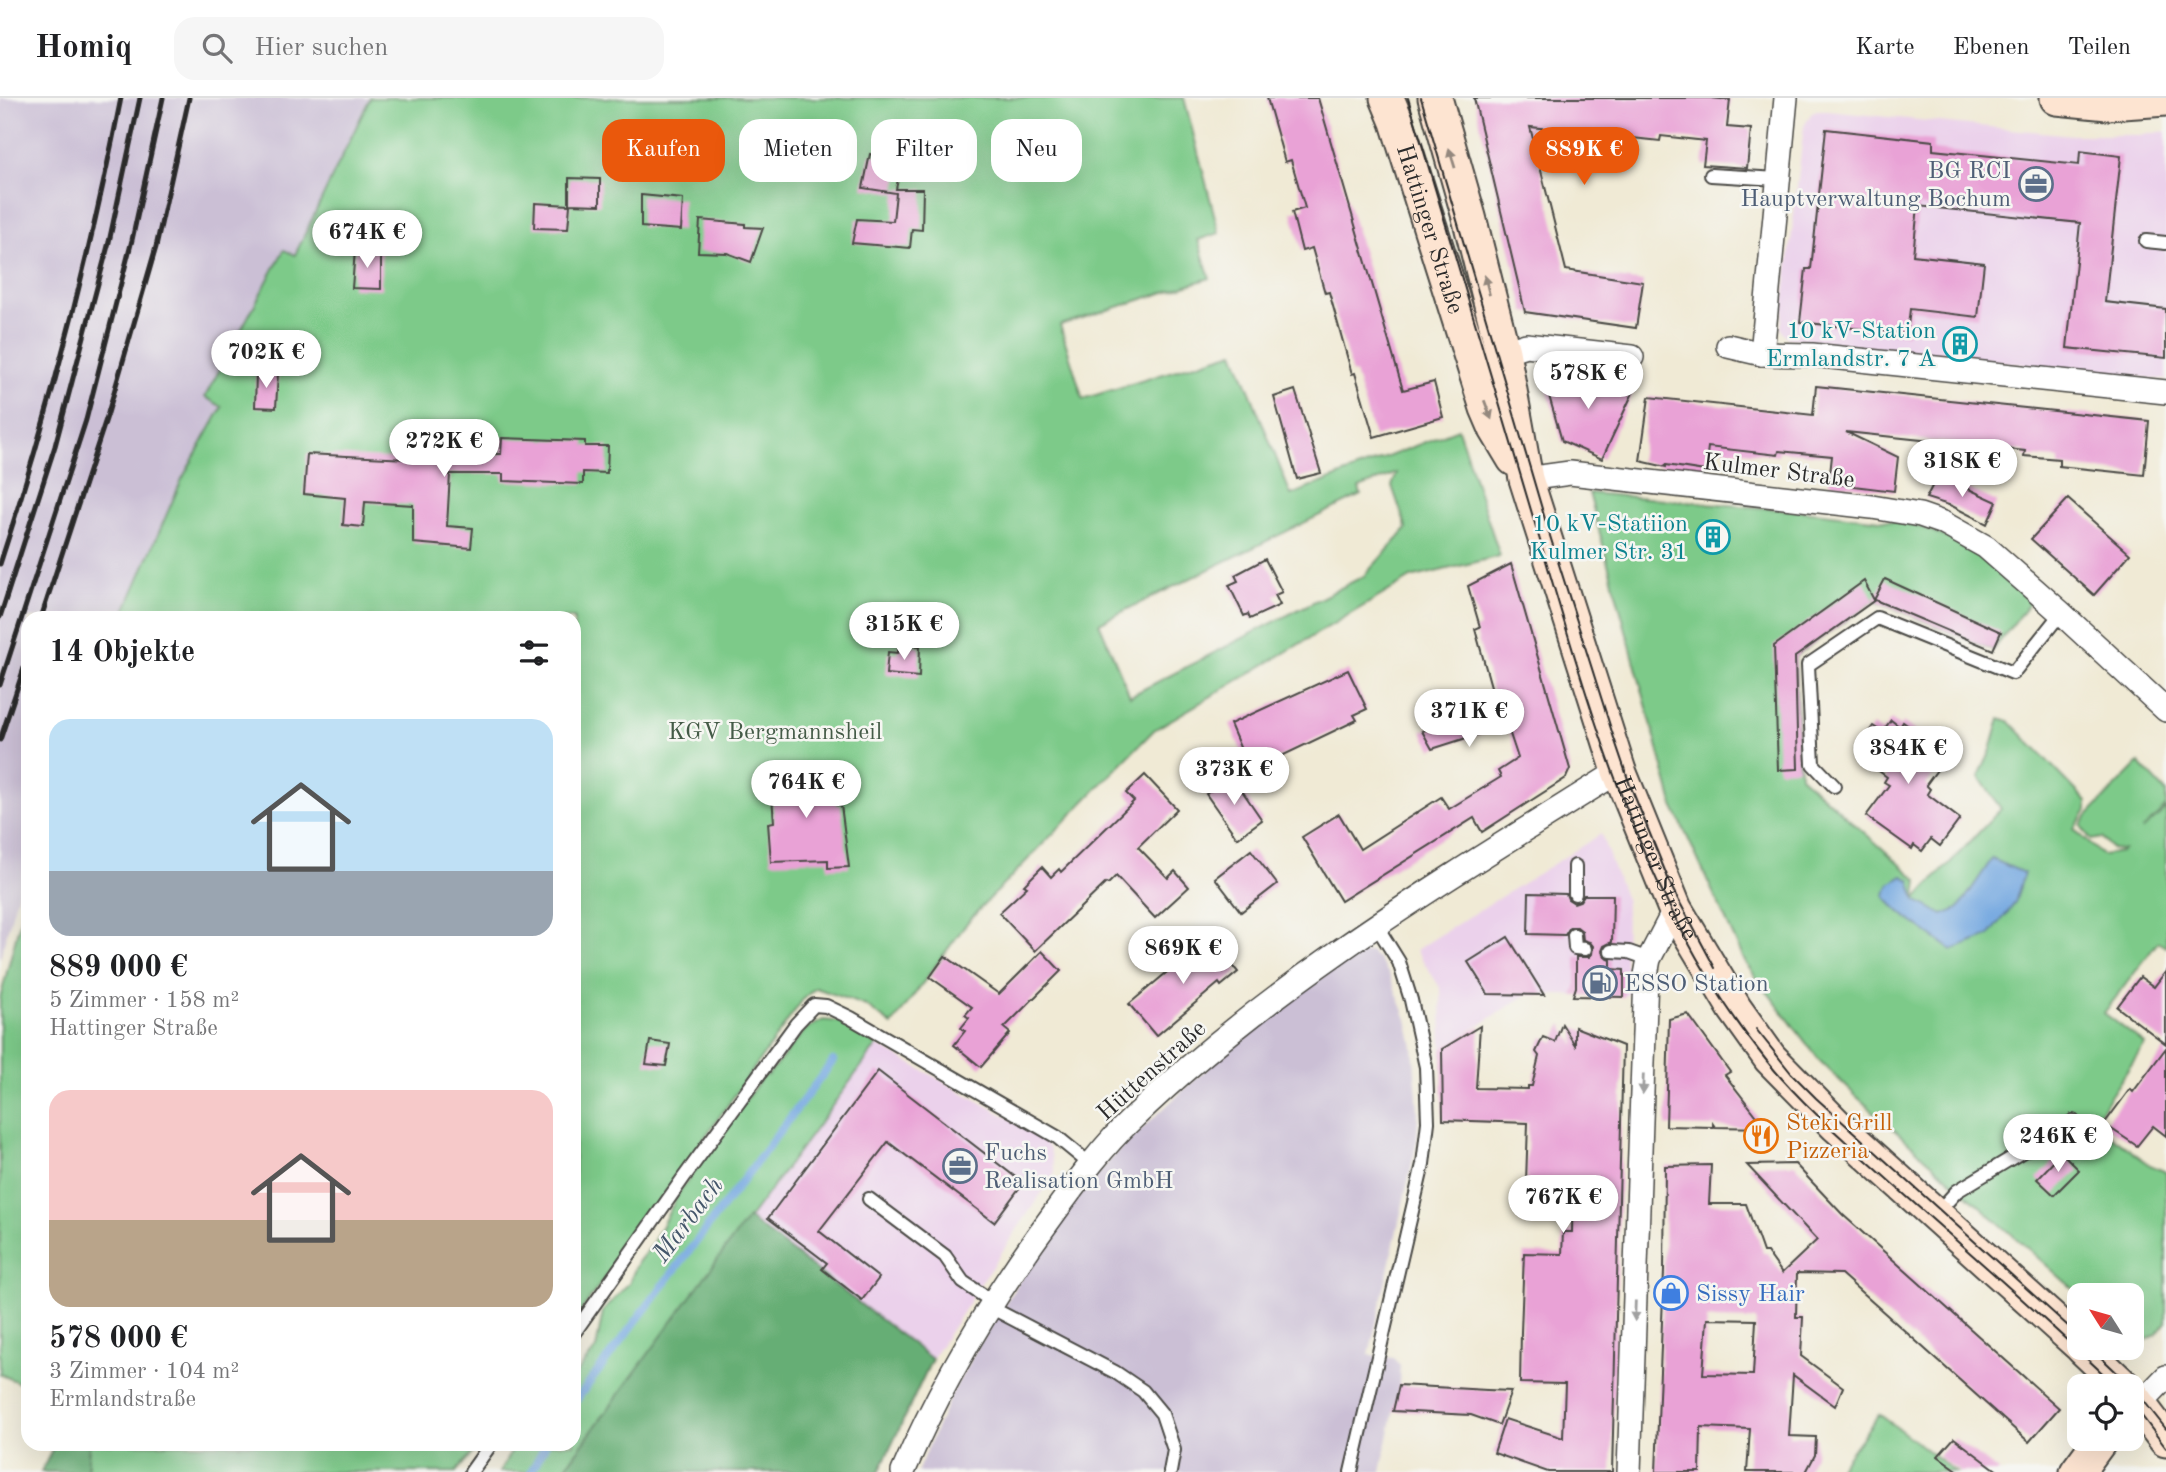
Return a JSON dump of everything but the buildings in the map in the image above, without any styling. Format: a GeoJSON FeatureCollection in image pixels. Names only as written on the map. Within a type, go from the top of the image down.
{"type":"FeatureCollection","features":[{"type":"Feature","properties":{"kind":"main road","name":"Hattinger Straße"},"geometry":{"type":"LineString","coordinates":[[1387,98],[1496,429],[1526,479]]}},
{"type":"Feature","properties":{"kind":"main road","name":"Hattinger Straße"},"geometry":{"type":"LineString","coordinates":[[1435,98],[1503,352],[1526,479],[1619,771],[1675,909],[1735,1009],[1770,1058],[1834,1124],[2067,1333]]}},
{"type":"Feature","properties":{"kind":"main road"},"geometry":{"type":"LineString","coordinates":[[2057,98],[2108,103],[2166,99]]}},
{"type":"Feature","properties":{"kind":"main road"},"geometry":{"type":"LineString","coordinates":[[1472,362],[1503,352]]}},
{"type":"Feature","properties":{"kind":"main road","name":"Hattinger Straße"},"geometry":{"type":"LineString","coordinates":[[2094,1360],[2107,1374]]}},
{"type":"Feature","properties":{"kind":"main road","name":"Hattinger Straße"},"geometry":{"type":"LineString","coordinates":[[2144,1414],[2166,1440]]}},
{"type":"Feature","properties":{"kind":"main road"},"geometry":{"type":"LineString","coordinates":[[2077,1472],[2092,1451]]}},
{"type":"Feature","properties":{"kind":"street"},"geometry":{"type":"LineString","coordinates":[[1762,354],[1786,98]]}},
{"type":"Feature","properties":{"kind":"street"},"geometry":{"type":"LineString","coordinates":[[1503,352],[1526,345],[1632,357]]}},
{"type":"Feature","properties":{"kind":"street"},"geometry":{"type":"LineString","coordinates":[[1728,345],[1762,354],[1812,355],[2166,392]]}},
{"type":"Feature","properties":{"kind":"street","name":"Kulmer Straße"},"geometry":{"type":"LineString","coordinates":[[1526,479],[1570,473],[1799,498],[1920,515],[1943,523],[1986,547],[2166,710]]}},
{"type":"Feature","properties":{"kind":"street","name":"Hüttenstraße"},"geometry":{"type":"LineString","coordinates":[[903,1472],[946,1383],[991,1305],[1028,1248],[1090,1164],[1132,1119],[1218,1044],[1328,957],[1619,771]]}},
{"type":"Feature","properties":{"kind":"street"},"geometry":{"type":"LineString","coordinates":[[1629,1472],[1646,989],[1649,959],[1675,909]]}},
{"type":"Feature","properties":{"kind":"street"},"geometry":{"type":"LineString","coordinates":[[2144,1391],[2166,1377]]}},
{"type":"Feature","properties":{"kind":"lane"},"geometry":{"type":"LineString","coordinates":[[1710,175],[1778,179]]}},
{"type":"Feature","properties":{"kind":"lane"},"geometry":{"type":"LineString","coordinates":[[2146,241],[2166,243]]}},
{"type":"Feature","properties":{"kind":"lane"},"geometry":{"type":"LineString","coordinates":[[1833,786],[1813,764],[1808,664],[1877,618],[2013,673],[2061,613]]}},
{"type":"Feature","properties":{"kind":"lane"},"geometry":{"type":"LineString","coordinates":[[1575,866],[1575,894]]}},
{"type":"Feature","properties":{"kind":"lane"},"geometry":{"type":"LineString","coordinates":[[1351,1472],[1423,1164],[1428,1122],[1426,1067],[1411,1000],[1399,962],[1376,925]]}},
{"type":"Feature","properties":{"kind":"lane"},"geometry":{"type":"LineString","coordinates":[[1574,935],[1575,948],[1585,949]]}},
{"type":"Feature","properties":{"kind":"lane"},"geometry":{"type":"LineString","coordinates":[[1611,951],[1629,952],[1649,959]]}},
{"type":"Feature","properties":{"kind":"lane"},"geometry":{"type":"LineString","coordinates":[[581,1323],[700,1155],[796,1024],[814,1004],[826,1006],[851,1018],[1058,1137],[1090,1164]]}},
{"type":"Feature","properties":{"kind":"lane"},"geometry":{"type":"LineString","coordinates":[[1936,1214],[1957,1191],[2073,1121]]}},
{"type":"Feature","properties":{"kind":"lane"},"geometry":{"type":"LineString","coordinates":[[869,1199],[945,1256],[963,1282],[991,1305],[1115,1372],[1143,1391],[1162,1414],[1174,1450],[1170,1472]]}},
{"type":"Feature","properties":{"kind":"lane"},"geometry":{"type":"LineString","coordinates":[[471,1472],[486,1451]]}},
{"type":"Feature","properties":{"kind":"shaded area"},"geometry":{"type":"Polygon","coordinates":[[[0,98],[370,98],[295,256],[284,250],[205,397],[222,407],[182,479],[125,611],[21,611],[21,881],[0,959],[0,98]]]}},
{"type":"Feature","properties":{"kind":"shaded area"},"geometry":{"type":"Polygon","coordinates":[[[1817,110],[2072,135],[2139,135],[2166,131],[2166,380],[1788,338],[1781,329],[1804,126],[1811,114],[1817,110]]]}},
{"type":"Feature","properties":{"kind":"shaded area"},"geometry":{"type":"Polygon","coordinates":[[[1601,834],[1626,902],[1625,966],[1633,975],[1632,990],[1624,997],[1528,994],[1442,1049],[1441,989],[1416,950],[1601,834]]]}},
{"type":"Feature","properties":{"kind":"shaded area"},"geometry":{"type":"Polygon","coordinates":[[[1370,952],[1389,974],[1407,1019],[1413,1046],[1418,1111],[1417,1141],[1369,1355],[1393,1358],[1400,1365],[1399,1385],[1381,1472],[917,1472],[951,1395],[981,1341],[1058,1221],[1117,1152],[1217,1059],[1350,955],[1370,952]]]}},
{"type":"Feature","properties":{"kind":"shaded area"},"geometry":{"type":"Polygon","coordinates":[[[877,1045],[1038,1134],[1050,1149],[1055,1173],[932,1359],[748,1218],[877,1045]]]}},
{"type":"Feature","properties":{"kind":"green space","name":"KGV Bergmannsheil"},"geometry":{"type":"Polygon","coordinates":[[[370,98],[1184,98],[1219,233],[1198,240],[1210,278],[1060,325],[1083,399],[1234,352],[1291,495],[1458,429],[1500,556],[1411,578],[1154,730],[970,919],[892,1025],[866,1006],[816,988],[804,998],[581,1311],[581,611],[125,611],[182,479],[222,407],[205,397],[284,250],[295,255],[370,98]],[[1397,473],[1359,488],[1361,495],[1099,623],[1130,696],[1364,576],[1407,529],[1392,486],[1397,473]]]}},
{"type":"Feature","properties":{"kind":"green space"},"geometry":{"type":"Polygon","coordinates":[[[1589,493],[1823,513],[1913,524],[1949,538],[1979,557],[2031,601],[1993,650],[1875,600],[1795,657],[1800,776],[1918,880],[1916,899],[2001,809],[1979,777],[1991,750],[2000,718],[2009,721],[2087,802],[2087,810],[2074,829],[2102,855],[2123,850],[2112,849],[2102,838],[2091,840],[2081,826],[2087,816],[2139,763],[2166,792],[2166,807],[2142,830],[2166,809],[2166,947],[2158,942],[2104,1013],[2145,1044],[2093,1122],[2150,1165],[2166,1172],[2166,1322],[2156,1335],[2144,1341],[2144,1283],[2067,1283],[1820,1061],[1746,964],[1674,808],[1589,493]]]}},
{"type":"Feature","properties":{"kind":"green space"},"geometry":{"type":"Polygon","coordinates":[[[21,917],[21,1384],[0,1374],[0,999],[21,917]]]}},
{"type":"Feature","properties":{"kind":"green space"},"geometry":{"type":"Polygon","coordinates":[[[823,1020],[843,1022],[877,1045],[581,1446],[581,1367],[596,1349],[603,1311],[629,1283],[638,1262],[651,1246],[680,1191],[763,1076],[768,1075],[805,1030],[823,1020]]]}},
{"type":"Feature","properties":{"kind":"green space"},"geometry":{"type":"Polygon","coordinates":[[[748,1218],[932,1359],[879,1472],[562,1472],[577,1451],[581,1451],[581,1446],[748,1218]]]}},
{"type":"Feature","properties":{"kind":"green space"},"geometry":{"type":"Polygon","coordinates":[[[1879,1414],[1956,1472],[1836,1472],[1879,1414]]]}},
{"type":"Feature","properties":{"kind":"green space"},"geometry":{"type":"Polygon","coordinates":[[[52,1451],[88,1451],[87,1472],[41,1472],[52,1451]]]}},
{"type":"Feature","properties":{"kind":"green space"},"geometry":{"type":"Polygon","coordinates":[[[88,1451],[474,1451],[456,1472],[87,1472],[88,1451]]]}},
{"type":"Feature","properties":{"kind":"green space"},"geometry":{"type":"Polygon","coordinates":[[[512,1451],[577,1451],[562,1472],[499,1472],[512,1451]]]}},
{"type":"Feature","properties":{"kind":"water"},"geometry":{"type":"Polygon","coordinates":[[[1992,859],[2024,873],[2015,903],[1989,936],[1952,950],[1907,918],[1884,896],[1890,884],[1903,876],[1910,880],[1916,900],[1943,915],[1958,909],[1992,859]]]}},
{"type":"Feature","properties":{"kind":"waterway","name":"Marbach"},"geometry":{"type":"LineString","coordinates":[[581,1394],[833,1061]]}},
{"type":"Feature","properties":{"kind":"waterway","name":"Marbach"},"geometry":{"type":"LineString","coordinates":[[531,1472],[542,1451]]}},
{"type":"Feature","properties":{"kind":"tram line"},"geometry":{"type":"LineString","coordinates":[[1408,98],[1601,737],[1654,873],[1686,939],[1723,1001],[1766,1060],[1796,1094],[2103,1374]]}},
{"type":"Feature","properties":{"kind":"tram line"},"geometry":{"type":"LineString","coordinates":[[1421,98],[1550,536],[1612,732],[1630,785],[1672,888],[1715,968]]}},
{"type":"Feature","properties":{"kind":"tram line"},"geometry":{"type":"LineString","coordinates":[[1756,1029],[1791,1073],[1816,1098],[2067,1325]]}},
{"type":"Feature","properties":{"kind":"tram line"},"geometry":{"type":"LineString","coordinates":[[2104,1360],[2118,1374]]}},
{"type":"Feature","properties":{"kind":"tram line"},"geometry":{"type":"LineString","coordinates":[[2144,1401],[2166,1429]]}},
{"type":"Feature","properties":{"kind":"tram line"},"geometry":{"type":"LineString","coordinates":[[2144,1419],[2166,1448]]}},
{"type":"Feature","properties":{"kind":"railway"},"geometry":{"type":"LineString","coordinates":[[0,564],[36,449],[68,332],[121,98]]}},
{"type":"Feature","properties":{"kind":"railway"},"geometry":{"type":"LineString","coordinates":[[0,617],[55,446],[109,242],[140,98]]}},
{"type":"Feature","properties":{"kind":"railway"},"geometry":{"type":"LineString","coordinates":[[24,611],[86,420],[132,240],[163,98]]}},
{"type":"Feature","properties":{"kind":"railway"},"geometry":{"type":"LineString","coordinates":[[43,611],[108,413],[156,247],[189,98]]}},
{"type":"Feature","properties":{"kind":"railway"},"geometry":{"type":"LineString","coordinates":[[0,685],[21,620]]}},
{"type":"Feature","properties":{"kind":"railway"},"geometry":{"type":"LineString","coordinates":[[0,740],[21,677]]}},
{"type":"Feature","properties":{"kind":"place","name":"BG RCI Hauptverwaltung Bochum"},"geometry":{"type":"Point","coordinates":[2036,184]}},
{"type":"Feature","properties":{"kind":"place","name":"10 kV-Station Ermlandstr. 7 A"},"geometry":{"type":"Point","coordinates":[1960,344]}},
{"type":"Feature","properties":{"kind":"place","name":"10 kV-Statiion Kulmer Str. 31"},"geometry":{"type":"Point","coordinates":[1713,537]}},
{"type":"Feature","properties":{"kind":"place","name":"ESSO Station"},"geometry":{"type":"Point","coordinates":[1600,983]}},
{"type":"Feature","properties":{"kind":"place","name":"Steki Grill Pizzeria"},"geometry":{"type":"Point","coordinates":[1761,1136]}},
{"type":"Feature","properties":{"kind":"place","name":"Fuchs Realisation GmbH"},"geometry":{"type":"Point","coordinates":[960,1166]}},
{"type":"Feature","properties":{"kind":"place","name":"Sissy Hair"},"geometry":{"type":"Point","coordinates":[1671,1293]}}]}
